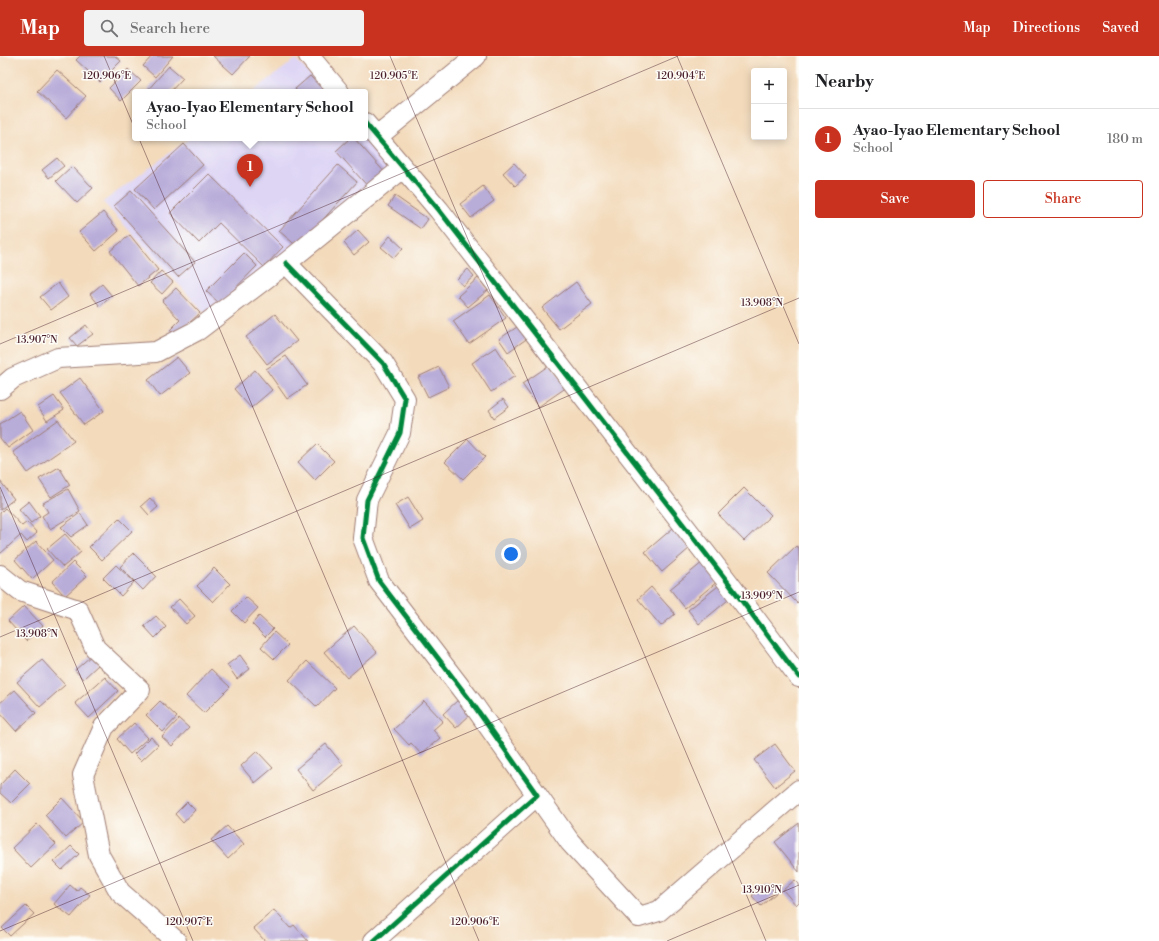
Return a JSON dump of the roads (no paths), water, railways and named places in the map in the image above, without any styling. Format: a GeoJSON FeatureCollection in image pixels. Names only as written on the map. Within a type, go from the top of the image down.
{"type":"FeatureCollection","features":[{"type":"Feature","properties":{"kind":"street"},"geometry":{"type":"LineString","coordinates":[[309,56],[336,89]]}},
{"type":"Feature","properties":{"kind":"street"},"geometry":{"type":"LineString","coordinates":[[476,56],[371,130],[439,210],[654,486],[799,677]]}},
{"type":"Feature","properties":{"kind":"street"},"geometry":{"type":"LineString","coordinates":[[0,389],[13,378],[58,358],[156,352],[198,330],[286,263],[403,168]]}},
{"type":"Feature","properties":{"kind":"street"},"geometry":{"type":"LineString","coordinates":[[286,263],[383,363],[405,399],[400,433],[367,500],[363,538],[379,581],[473,704],[570,842],[639,917],[659,911],[799,790]]}},
{"type":"Feature","properties":{"kind":"street"},"geometry":{"type":"LineString","coordinates":[[0,575],[20,591],[78,610],[95,648],[140,690],[104,727],[83,775],[99,855],[120,892],[176,941]]}},
{"type":"Feature","properties":{"kind":"street"},"geometry":{"type":"LineString","coordinates":[[374,941],[536,795]]}},
{"type":"Feature","properties":{"kind":"place","name":"Ayao-Iyao Elementary School"},"geometry":{"type":"Point","coordinates":[250,187]}}]}
